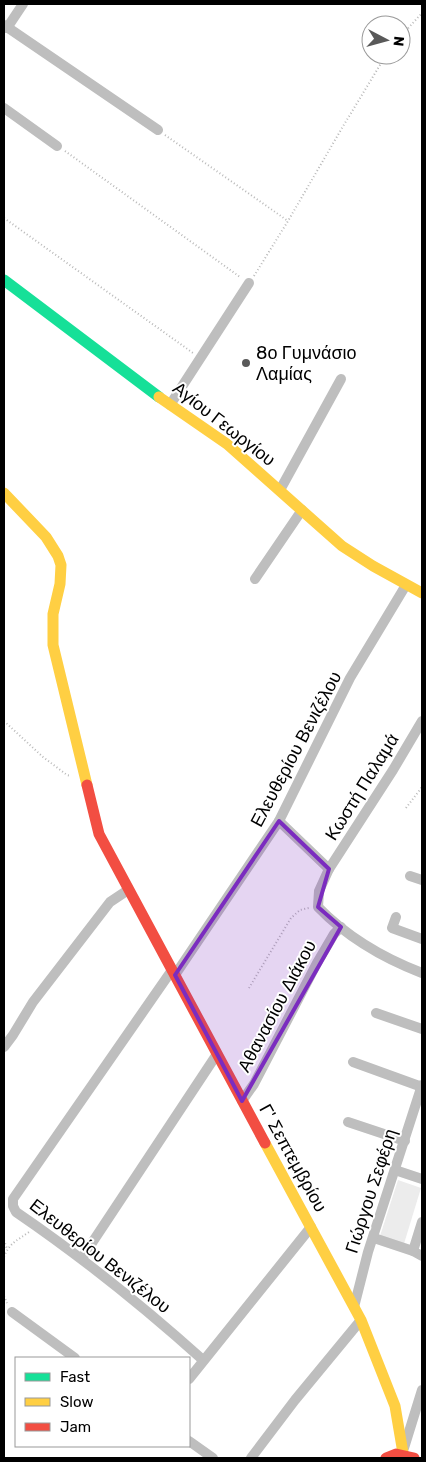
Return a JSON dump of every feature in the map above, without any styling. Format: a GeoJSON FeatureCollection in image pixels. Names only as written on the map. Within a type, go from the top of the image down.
{"type":"FeatureCollection","features":[{"type":"Feature","properties":{"kind":"street"},"geometry":{"type":"LineString","coordinates":[[23,4],[6,26],[158,130]]}},
{"type":"Feature","properties":{"kind":"street"},"geometry":{"type":"LineString","coordinates":[[4,108],[57,146]]}},
{"type":"Feature","properties":{"kind":"street","name":"Αγίου Γεωργίου"},"geometry":{"type":"LineString","coordinates":[[4,280],[170,405],[227,444],[359,558],[422,593]]}},
{"type":"Feature","properties":{"kind":"street"},"geometry":{"type":"LineString","coordinates":[[170,405],[249,283]]}},
{"type":"Feature","properties":{"kind":"street"},"geometry":{"type":"LineString","coordinates":[[280,490],[340,379]]}},
{"type":"Feature","properties":{"kind":"street","name":"Γ' Σεπτεμβρίου"},"geometry":{"type":"LineString","coordinates":[[4,493],[33,523],[58,556],[61,565],[53,615],[53,645],[99,834],[361,1320],[394,1406],[403,1453]]}},
{"type":"Feature","properties":{"kind":"street"},"geometry":{"type":"LineString","coordinates":[[255,579],[302,510]]}},
{"type":"Feature","properties":{"kind":"street","name":"Ελευθερίου Βενιζέλου"},"geometry":{"type":"LineString","coordinates":[[203,1360],[164,1325],[82,1258],[16,1212],[13,1206],[14,1200],[279,821],[350,678],[406,585]]}},
{"type":"Feature","properties":{"kind":"street","name":"Κωστή Παλαμά"},"geometry":{"type":"LineString","coordinates":[[318,907],[319,891],[329,869],[393,770],[422,721]]}},
{"type":"Feature","properties":{"kind":"street"},"geometry":{"type":"LineString","coordinates":[[279,821],[329,869]]}},
{"type":"Feature","properties":{"kind":"street"},"geometry":{"type":"LineString","coordinates":[[410,876],[422,880]]}},
{"type":"Feature","properties":{"kind":"street"},"geometry":{"type":"LineString","coordinates":[[4,1048],[33,1002],[110,902],[128,890]]}},
{"type":"Feature","properties":{"kind":"street"},"geometry":{"type":"LineString","coordinates":[[318,907],[357,940],[374,951],[422,973]]}},
{"type":"Feature","properties":{"kind":"street"},"geometry":{"type":"LineString","coordinates":[[396,917],[392,928],[422,939]]}},
{"type":"Feature","properties":{"kind":"street","name":"Αθανασίου Διάκου"},"geometry":{"type":"LineString","coordinates":[[242,1101],[254,1084],[317,963],[334,934],[341,927]]}},
{"type":"Feature","properties":{"kind":"street"},"geometry":{"type":"LineString","coordinates":[[376,1013],[422,1029]]}},
{"type":"Feature","properties":{"kind":"street"},"geometry":{"type":"LineString","coordinates":[[82,1258],[217,1054]]}},
{"type":"Feature","properties":{"kind":"street"},"geometry":{"type":"LineString","coordinates":[[353,1062],[422,1086]]}},
{"type":"Feature","properties":{"kind":"street","name":"Γιώργου Σεφέρη"},"geometry":{"type":"LineString","coordinates":[[354,1306],[422,1086]]}},
{"type":"Feature","properties":{"kind":"street"},"geometry":{"type":"LineString","coordinates":[[348,1122],[404,1141]]}},
{"type":"Feature","properties":{"kind":"street"},"geometry":{"type":"LineString","coordinates":[[395,1170],[422,1179]]}},
{"type":"Feature","properties":{"kind":"street"},"geometry":{"type":"LineString","coordinates":[[374,1238],[418,1253],[422,1222]]}},
{"type":"Feature","properties":{"kind":"street"},"geometry":{"type":"LineString","coordinates":[[190,1378],[311,1228]]}},
{"type":"Feature","properties":{"kind":"street"},"geometry":{"type":"LineString","coordinates":[[12,1312],[74,1357]]}},
{"type":"Feature","properties":{"kind":"street"},"geometry":{"type":"LineString","coordinates":[[251,1458],[295,1400],[361,1320]]}},
{"type":"Feature","properties":{"kind":"street"},"geometry":{"type":"LineString","coordinates":[[403,1453],[422,1390]]}},
{"type":"Feature","properties":{"kind":"street"},"geometry":{"type":"LineString","coordinates":[[190,1442],[213,1458]]}},
{"type":"Feature","properties":{"kind":"street"},"geometry":{"type":"LineString","coordinates":[[386,1458],[391,1454],[403,1453],[414,1458]]}},
{"type":"Feature","properties":{"kind":"path"},"geometry":{"type":"LineString","coordinates":[[411,25],[422,13]]}},
{"type":"Feature","properties":{"kind":"path"},"geometry":{"type":"LineString","coordinates":[[57,146],[249,283],[288,221],[380,65]]}},
{"type":"Feature","properties":{"kind":"path"},"geometry":{"type":"LineString","coordinates":[[158,130],[288,221]]}},
{"type":"Feature","properties":{"kind":"path"},"geometry":{"type":"LineString","coordinates":[[4,218],[201,358]]}},
{"type":"Feature","properties":{"kind":"path"},"geometry":{"type":"LineString","coordinates":[[4,722],[43,757],[67,775],[86,780]]}},
{"type":"Feature","properties":{"kind":"path"},"geometry":{"type":"LineString","coordinates":[[406,808],[422,787]]}},
{"type":"Feature","properties":{"kind":"path"},"geometry":{"type":"LineString","coordinates":[[249,988],[291,918],[300,910],[318,907]]}},
{"type":"Feature","properties":{"kind":"path"},"geometry":{"type":"LineString","coordinates":[[6,1249],[37,1226]]}},
{"type":"Feature","properties":{"kind":"path"},"geometry":{"type":"LineString","coordinates":[[4,1240],[6,1249],[4,1257]]}},
{"type":"Feature","properties":{"kind":"highlighted area"},"geometry":{"type":"Polygon","coordinates":[[[279,821],[329,869],[318,907],[341,927],[242,1101],[175,975],[279,821]]]}},
{"type":"Feature","properties":{"kind":"shaded area"},"geometry":{"type":"Polygon","coordinates":[[[398,1180],[421,1188],[403,1247],[379,1239],[398,1180]]]}},
{"type":"Feature","properties":{"kind":"traffic: fast"},"geometry":{"type":"LineString","coordinates":[[4,280],[159,397]]}},
{"type":"Feature","properties":{"kind":"traffic: slow"},"geometry":{"type":"LineString","coordinates":[[159,397],[227,444],[342,546],[373,566],[422,593]]}},
{"type":"Feature","properties":{"kind":"traffic: slow"},"geometry":{"type":"LineString","coordinates":[[4,493],[46,537],[58,556],[61,565],[60,584],[53,614],[53,645],[87,785]]}},
{"type":"Feature","properties":{"kind":"traffic: slow"},"geometry":{"type":"LineString","coordinates":[[265,1143],[361,1320],[395,1406],[403,1453]]}},
{"type":"Feature","properties":{"kind":"traffic: jam"},"geometry":{"type":"LineString","coordinates":[[87,785],[99,834],[265,1143]]}},
{"type":"Feature","properties":{"kind":"traffic: jam"},"geometry":{"type":"LineString","coordinates":[[386,1458],[396,1454],[414,1458]]}},
{"type":"Feature","properties":{"kind":"place","name":"8ο Γυμνάσιο Λαμίας"},"geometry":{"type":"Point","coordinates":[246,363]}}]}
